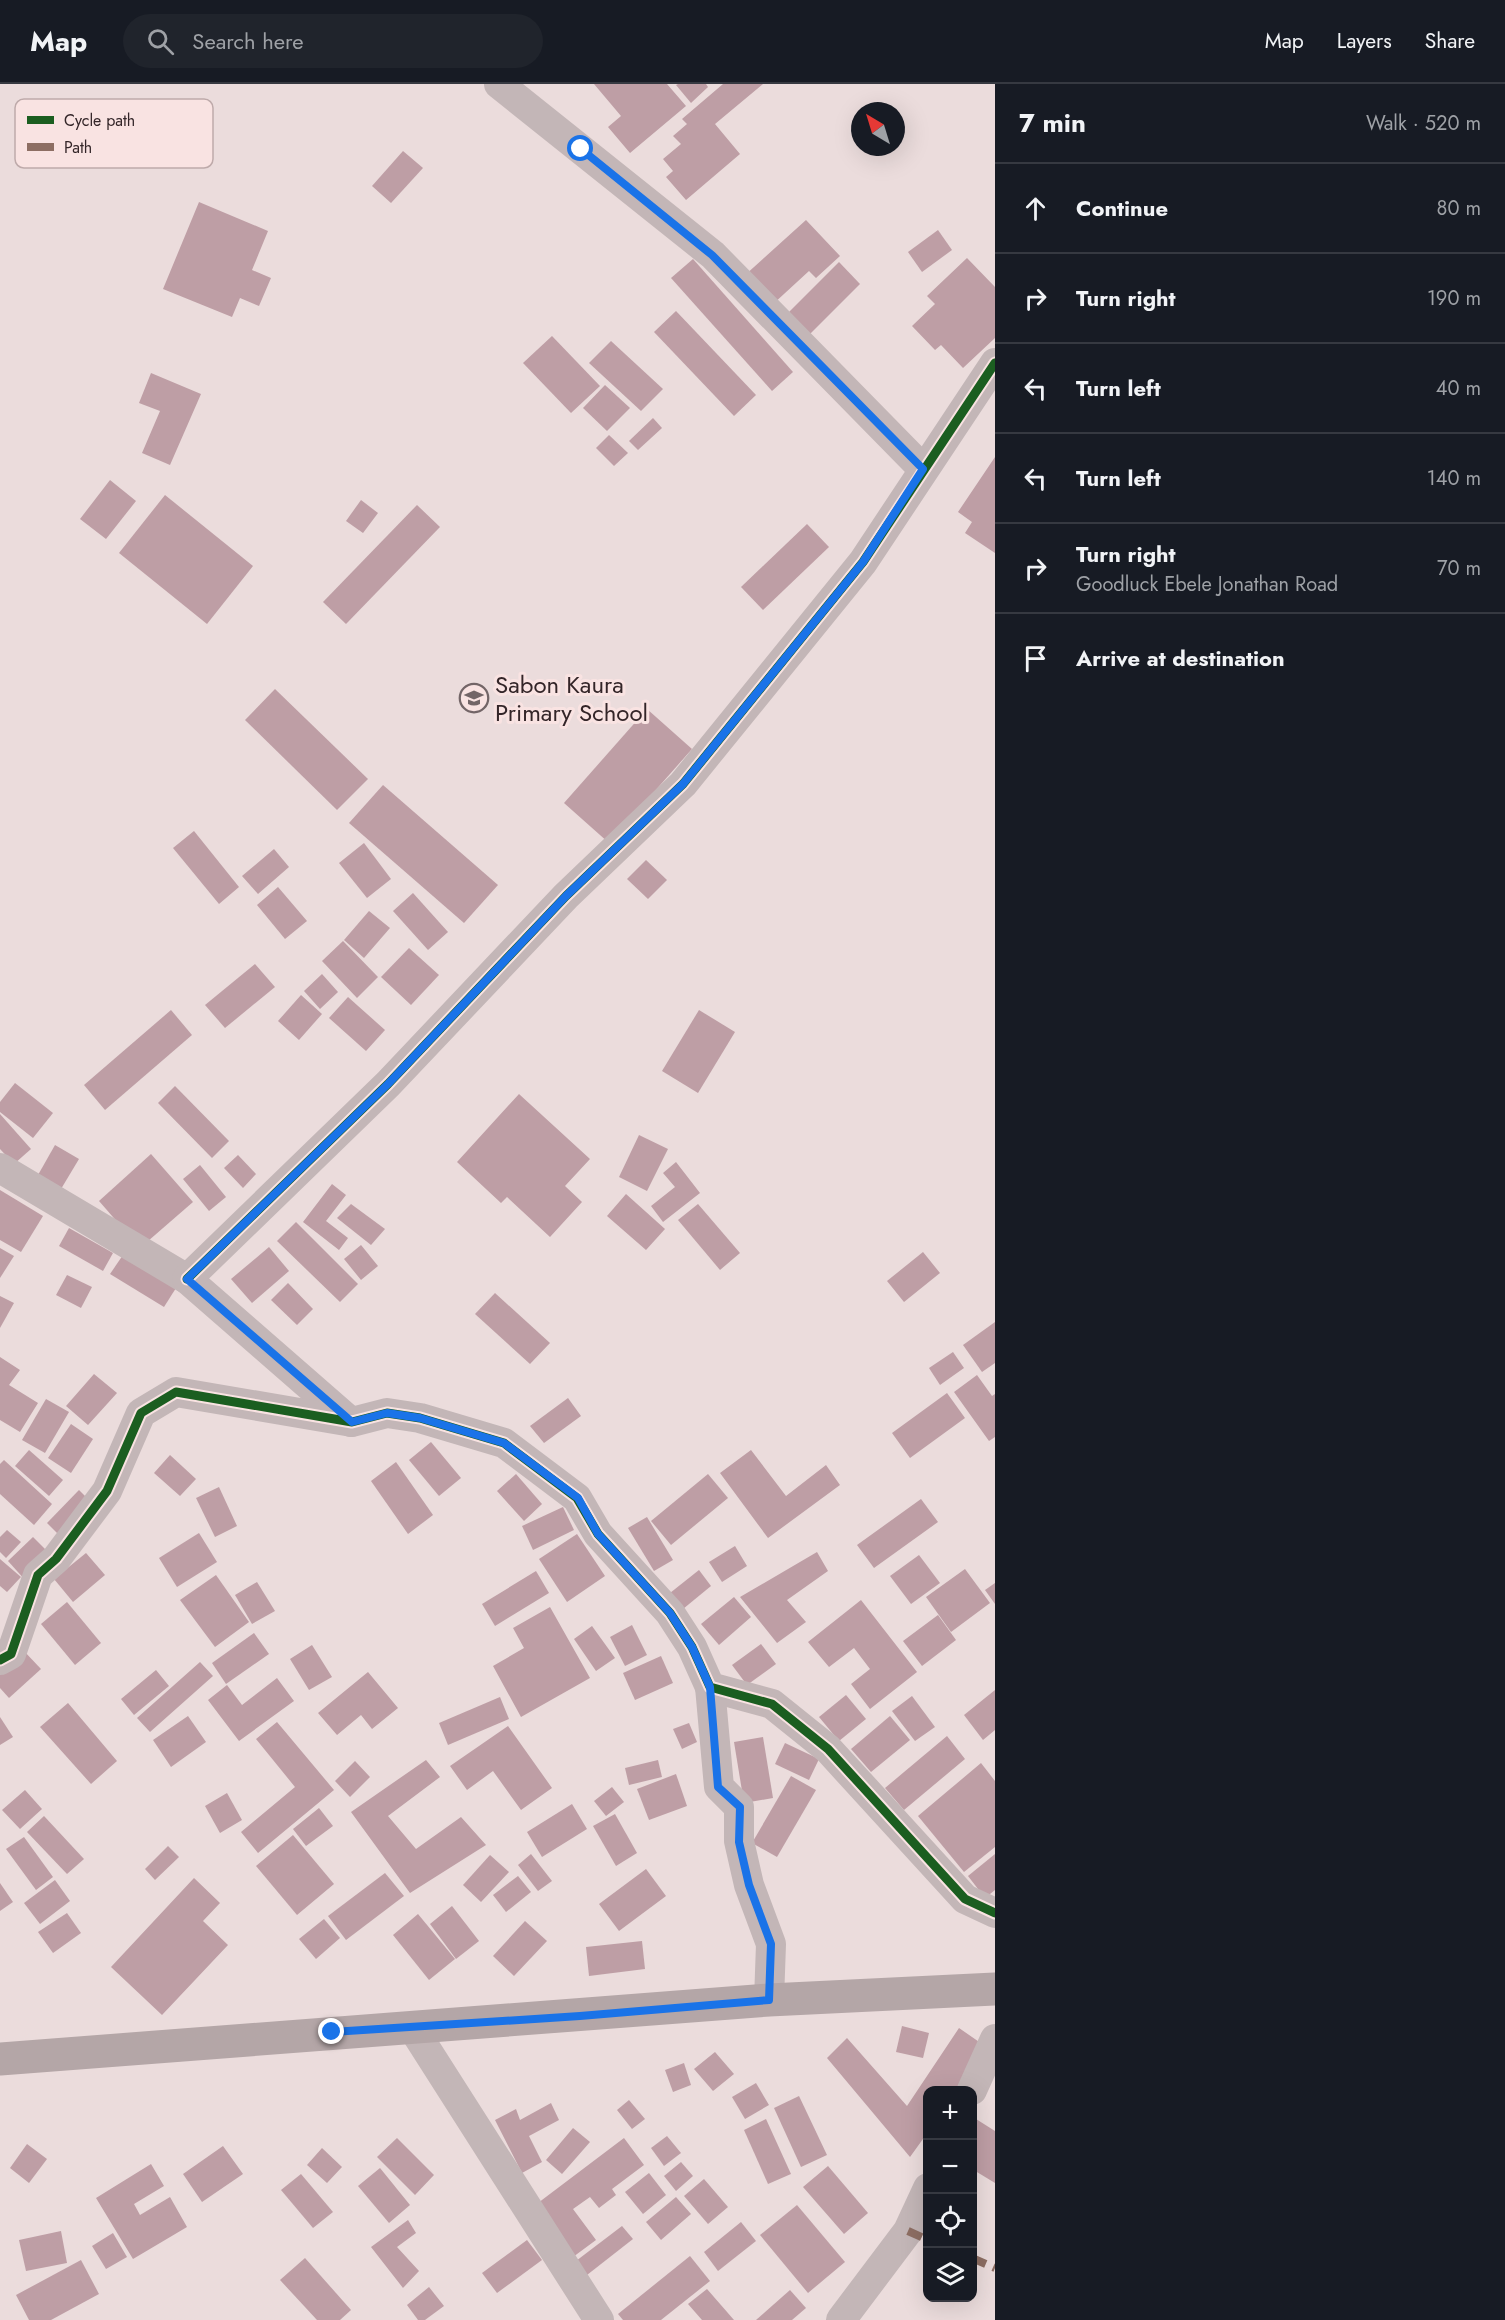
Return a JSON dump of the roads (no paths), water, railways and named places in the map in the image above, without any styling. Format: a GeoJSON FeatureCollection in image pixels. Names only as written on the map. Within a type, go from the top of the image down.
{"type":"FeatureCollection","features":[{"type":"Feature","properties":{"kind":"main road"},"geometry":{"type":"LineString","coordinates":[[0,2059],[769,2000],[995,1989]]}},
{"type":"Feature","properties":{"kind":"street"},"geometry":{"type":"LineString","coordinates":[[499,84],[712,255],[923,469]]}},
{"type":"Feature","properties":{"kind":"street"},"geometry":{"type":"LineString","coordinates":[[187,1279],[388,1084],[566,896],[683,784],[863,562],[995,363]]}},
{"type":"Feature","properties":{"kind":"street"},"geometry":{"type":"LineString","coordinates":[[0,1168],[187,1279],[352,1422]]}},
{"type":"Feature","properties":{"kind":"street"},"geometry":{"type":"LineString","coordinates":[[0,1660],[11,1654],[38,1575],[56,1559],[107,1491],[141,1413],[176,1392],[352,1422],[387,1413],[420,1418],[504,1443],[578,1498],[598,1534],[670,1613],[692,1647],[710,1687],[718,1787],[740,1807],[739,1842],[749,1885],[771,1944],[769,2000]]}},
{"type":"Feature","properties":{"kind":"street"},"geometry":{"type":"LineString","coordinates":[[710,1687],[772,1704],[828,1749],[965,1899],[995,1913]]}},
{"type":"Feature","properties":{"kind":"street"},"geometry":{"type":"LineString","coordinates":[[412,2027],[599,2320]]}},
{"type":"Feature","properties":{"kind":"street"},"geometry":{"type":"LineString","coordinates":[[974,2086],[995,2039]]}},
{"type":"Feature","properties":{"kind":"street"},"geometry":{"type":"LineString","coordinates":[[841,2320],[908,2232],[924,2194]]}},
{"type":"Feature","properties":{"kind":"place","name":"Sabon Kaura Primary School"},"geometry":{"type":"Point","coordinates":[474,698]}}]}
